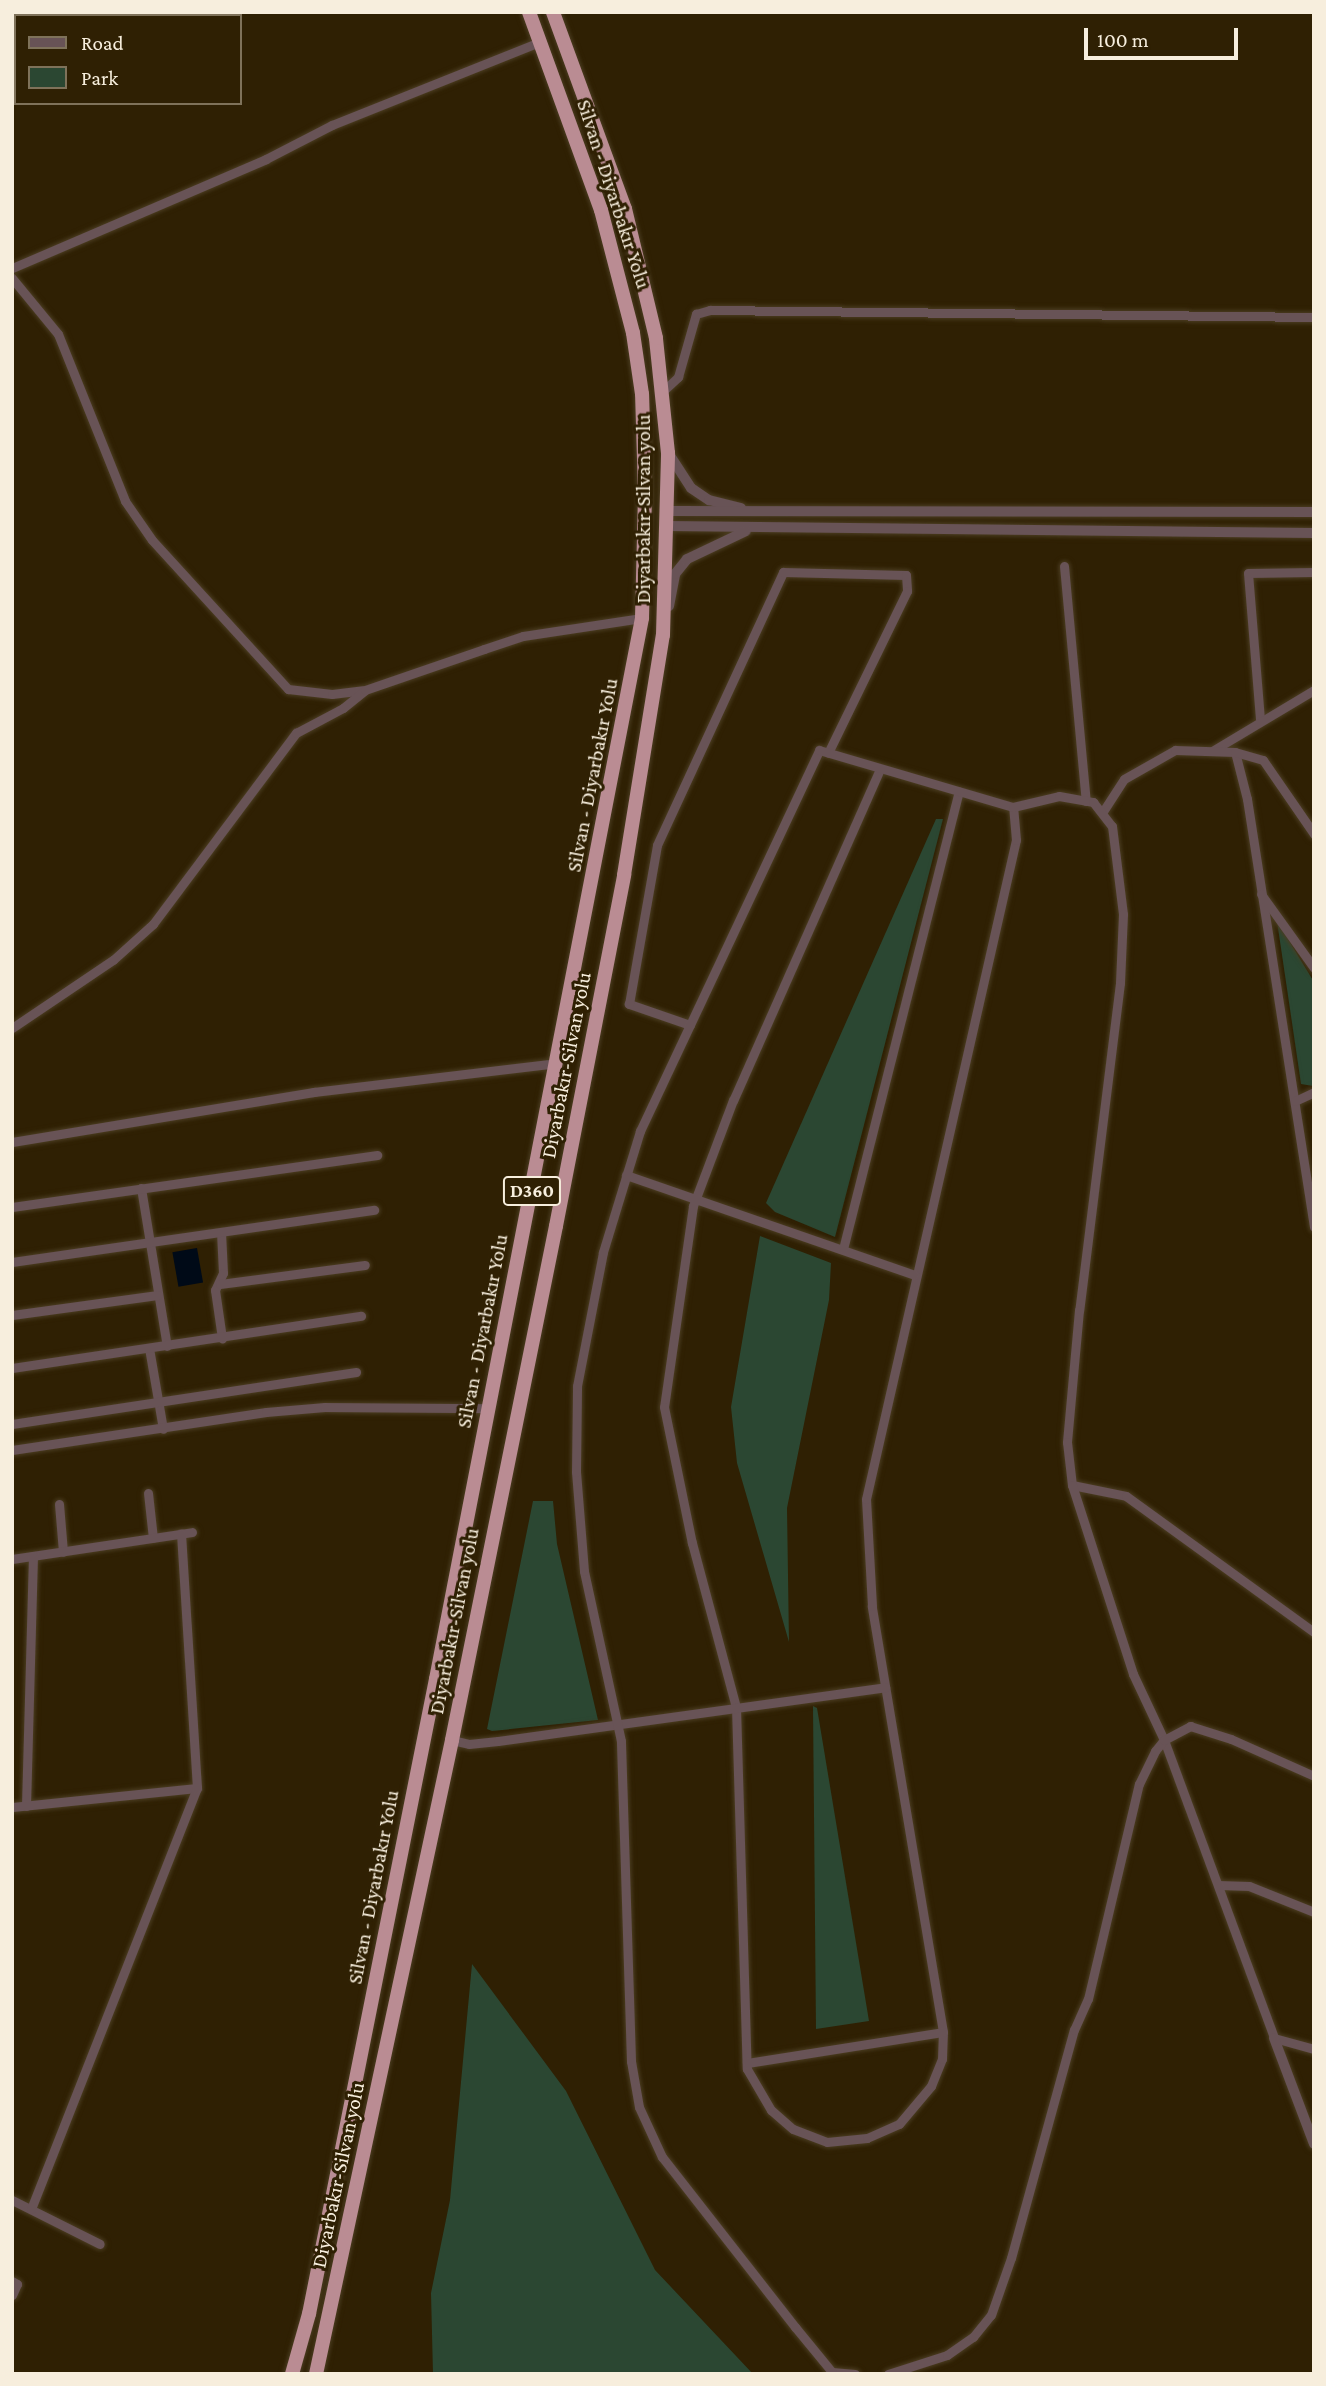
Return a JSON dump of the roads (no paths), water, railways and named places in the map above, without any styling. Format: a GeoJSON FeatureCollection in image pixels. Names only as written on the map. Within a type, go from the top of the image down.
{"type":"FeatureCollection","features":[{"type":"Feature","properties":{"kind":"highway","name":"Silvan - Diyarbakır Yolu"},"geometry":{"type":"LineString","coordinates":[[292,2374],[309,2314],[557,1063],[642,618],[645,481],[642,394],[633,332],[601,210],[529,12]]}},
{"type":"Feature","properties":{"kind":"highway","name":"Diyarbakır-Silvan yolu"},"geometry":{"type":"LineString","coordinates":[[316,2374],[452,1740],[624,875],[663,635],[668,453],[663,391],[645,281],[625,209],[552,12]]}},
{"type":"Feature","properties":{"kind":"street"},"geometry":{"type":"LineString","coordinates":[[12,268],[266,159],[332,125],[540,42]]}},
{"type":"Feature","properties":{"kind":"street"},"geometry":{"type":"LineString","coordinates":[[12,278],[58,334],[125,501],[152,540],[288,689],[332,694],[365,690],[523,636],[642,618]]}},
{"type":"Feature","properties":{"kind":"street"},"geometry":{"type":"LineString","coordinates":[[663,391],[678,377],[696,314],[710,310],[1314,317]]}},
{"type":"Feature","properties":{"kind":"street"},"geometry":{"type":"LineString","coordinates":[[668,453],[691,488],[709,500],[757,512]]}},
{"type":"Feature","properties":{"kind":"street"},"geometry":{"type":"LineString","coordinates":[[667,519],[757,512],[1314,512]]}},
{"type":"Feature","properties":{"kind":"street"},"geometry":{"type":"LineString","coordinates":[[667,519],[755,528],[1314,533]]}},
{"type":"Feature","properties":{"kind":"street"},"geometry":{"type":"LineString","coordinates":[[663,635],[675,574],[687,559],[726,537],[755,528]]}},
{"type":"Feature","properties":{"kind":"street"},"geometry":{"type":"LineString","coordinates":[[1064,566],[1086,801]]}},
{"type":"Feature","properties":{"kind":"street"},"geometry":{"type":"LineString","coordinates":[[690,1025],[629,1004],[657,845],[783,572],[906,575],[907,591],[828,753]]}},
{"type":"Feature","properties":{"kind":"street"},"geometry":{"type":"LineString","coordinates":[[1260,719],[1248,573],[1314,572]]}},
{"type":"Feature","properties":{"kind":"street"},"geometry":{"type":"LineString","coordinates":[[12,1028],[113,960],[153,924],[296,733],[343,708],[365,690]]}},
{"type":"Feature","properties":{"kind":"street"},"geometry":{"type":"LineString","coordinates":[[1212,751],[1260,719],[1314,690]]}},
{"type":"Feature","properties":{"kind":"street"},"geometry":{"type":"LineString","coordinates":[[855,2374],[832,2372],[795,2327],[662,2157],[639,2107],[631,2061],[618,1723],[608,1697],[584,1571],[576,1472],[578,1385],[603,1252],[640,1131],[819,750],[1013,807],[1059,796],[1086,801],[1102,813],[1112,826],[1123,914],[1120,983],[1076,1336],[1067,1442],[1072,1485],[1133,1674],[1164,1740],[1314,2144]]}},
{"type":"Feature","properties":{"kind":"street"},"geometry":{"type":"LineString","coordinates":[[1102,813],[1111,794],[1141,766],[1175,750],[1234,752],[1263,760],[1314,834]]}},
{"type":"Feature","properties":{"kind":"street"},"geometry":{"type":"LineString","coordinates":[[1234,752],[1247,799],[1314,1227]]}},
{"type":"Feature","properties":{"kind":"street"},"geometry":{"type":"LineString","coordinates":[[880,769],[733,1100],[696,1197],[664,1407],[692,1543],[736,1707],[747,2063],[757,2091],[793,2129],[827,2142],[867,2138],[899,2124],[931,2086],[942,2059],[943,2032],[871,1591],[866,1499],[914,1275],[1016,839],[1013,807]]}},
{"type":"Feature","properties":{"kind":"street"},"geometry":{"type":"LineString","coordinates":[[844,1249],[959,790]]}},
{"type":"Feature","properties":{"kind":"street"},"geometry":{"type":"LineString","coordinates":[[1260,893],[1314,968]]}},
{"type":"Feature","properties":{"kind":"street"},"geometry":{"type":"LineString","coordinates":[[12,1142],[314,1092],[557,1063]]}},
{"type":"Feature","properties":{"kind":"street"},"geometry":{"type":"LineString","coordinates":[[1295,1101],[1314,1092]]}},
{"type":"Feature","properties":{"kind":"street"},"geometry":{"type":"LineString","coordinates":[[12,1207],[377,1155]]}},
{"type":"Feature","properties":{"kind":"street"},"geometry":{"type":"LineString","coordinates":[[626,1175],[696,1197],[914,1275]]}},
{"type":"Feature","properties":{"kind":"street"},"geometry":{"type":"LineString","coordinates":[[141,1188],[167,1346]]}},
{"type":"Feature","properties":{"kind":"street"},"geometry":{"type":"LineString","coordinates":[[12,1262],[374,1210]]}},
{"type":"Feature","properties":{"kind":"street"},"geometry":{"type":"LineString","coordinates":[[221,1233],[220,1284],[215,1290],[222,1338]]}},
{"type":"Feature","properties":{"kind":"street"},"geometry":{"type":"LineString","coordinates":[[220,1284],[365,1265]]}},
{"type":"Feature","properties":{"kind":"street"},"geometry":{"type":"LineString","coordinates":[[12,1315],[158,1295]]}},
{"type":"Feature","properties":{"kind":"street"},"geometry":{"type":"LineString","coordinates":[[12,1368],[361,1316]]}},
{"type":"Feature","properties":{"kind":"street"},"geometry":{"type":"LineString","coordinates":[[149,1348],[163,1429]]}},
{"type":"Feature","properties":{"kind":"street"},"geometry":{"type":"LineString","coordinates":[[12,1424],[356,1373]]}},
{"type":"Feature","properties":{"kind":"street"},"geometry":{"type":"LineString","coordinates":[[12,1450],[325,1407],[488,1408]]}},
{"type":"Feature","properties":{"kind":"street"},"geometry":{"type":"LineString","coordinates":[[1072,1485],[1126,1496],[1314,1632]]}},
{"type":"Feature","properties":{"kind":"street"},"geometry":{"type":"LineString","coordinates":[[148,1493],[153,1538]]}},
{"type":"Feature","properties":{"kind":"street"},"geometry":{"type":"LineString","coordinates":[[59,1504],[63,1552]]}},
{"type":"Feature","properties":{"kind":"street"},"geometry":{"type":"LineString","coordinates":[[12,1559],[192,1532]]}},
{"type":"Feature","properties":{"kind":"street"},"geometry":{"type":"LineString","coordinates":[[32,2209],[198,1788],[181,1534]]}},
{"type":"Feature","properties":{"kind":"street"},"geometry":{"type":"LineString","coordinates":[[26,1806],[33,1556]]}},
{"type":"Feature","properties":{"kind":"street"},"geometry":{"type":"LineString","coordinates":[[452,1740],[469,1744],[885,1687]]}},
{"type":"Feature","properties":{"kind":"street"},"geometry":{"type":"LineString","coordinates":[[888,2374],[947,2355],[973,2337],[991,2315],[1012,2258],[1074,2031],[1088,1998],[1139,1783],[1164,1740],[1190,1726],[1231,1739],[1314,1776]]}},
{"type":"Feature","properties":{"kind":"street"},"geometry":{"type":"LineString","coordinates":[[12,1807],[198,1788]]}},
{"type":"Feature","properties":{"kind":"street"},"geometry":{"type":"LineString","coordinates":[[1218,1885],[1249,1886],[1314,1912]]}},
{"type":"Feature","properties":{"kind":"street"},"geometry":{"type":"LineString","coordinates":[[747,2063],[943,2032]]}},
{"type":"Feature","properties":{"kind":"street"},"geometry":{"type":"LineString","coordinates":[[1274,2038],[1314,2049]]}},
{"type":"Feature","properties":{"kind":"street"},"geometry":{"type":"LineString","coordinates":[[12,2200],[100,2244]]}},
{"type":"Feature","properties":{"kind":"street"},"geometry":{"type":"LineString","coordinates":[[12,2281],[18,2284],[12,2295]]}}]}
